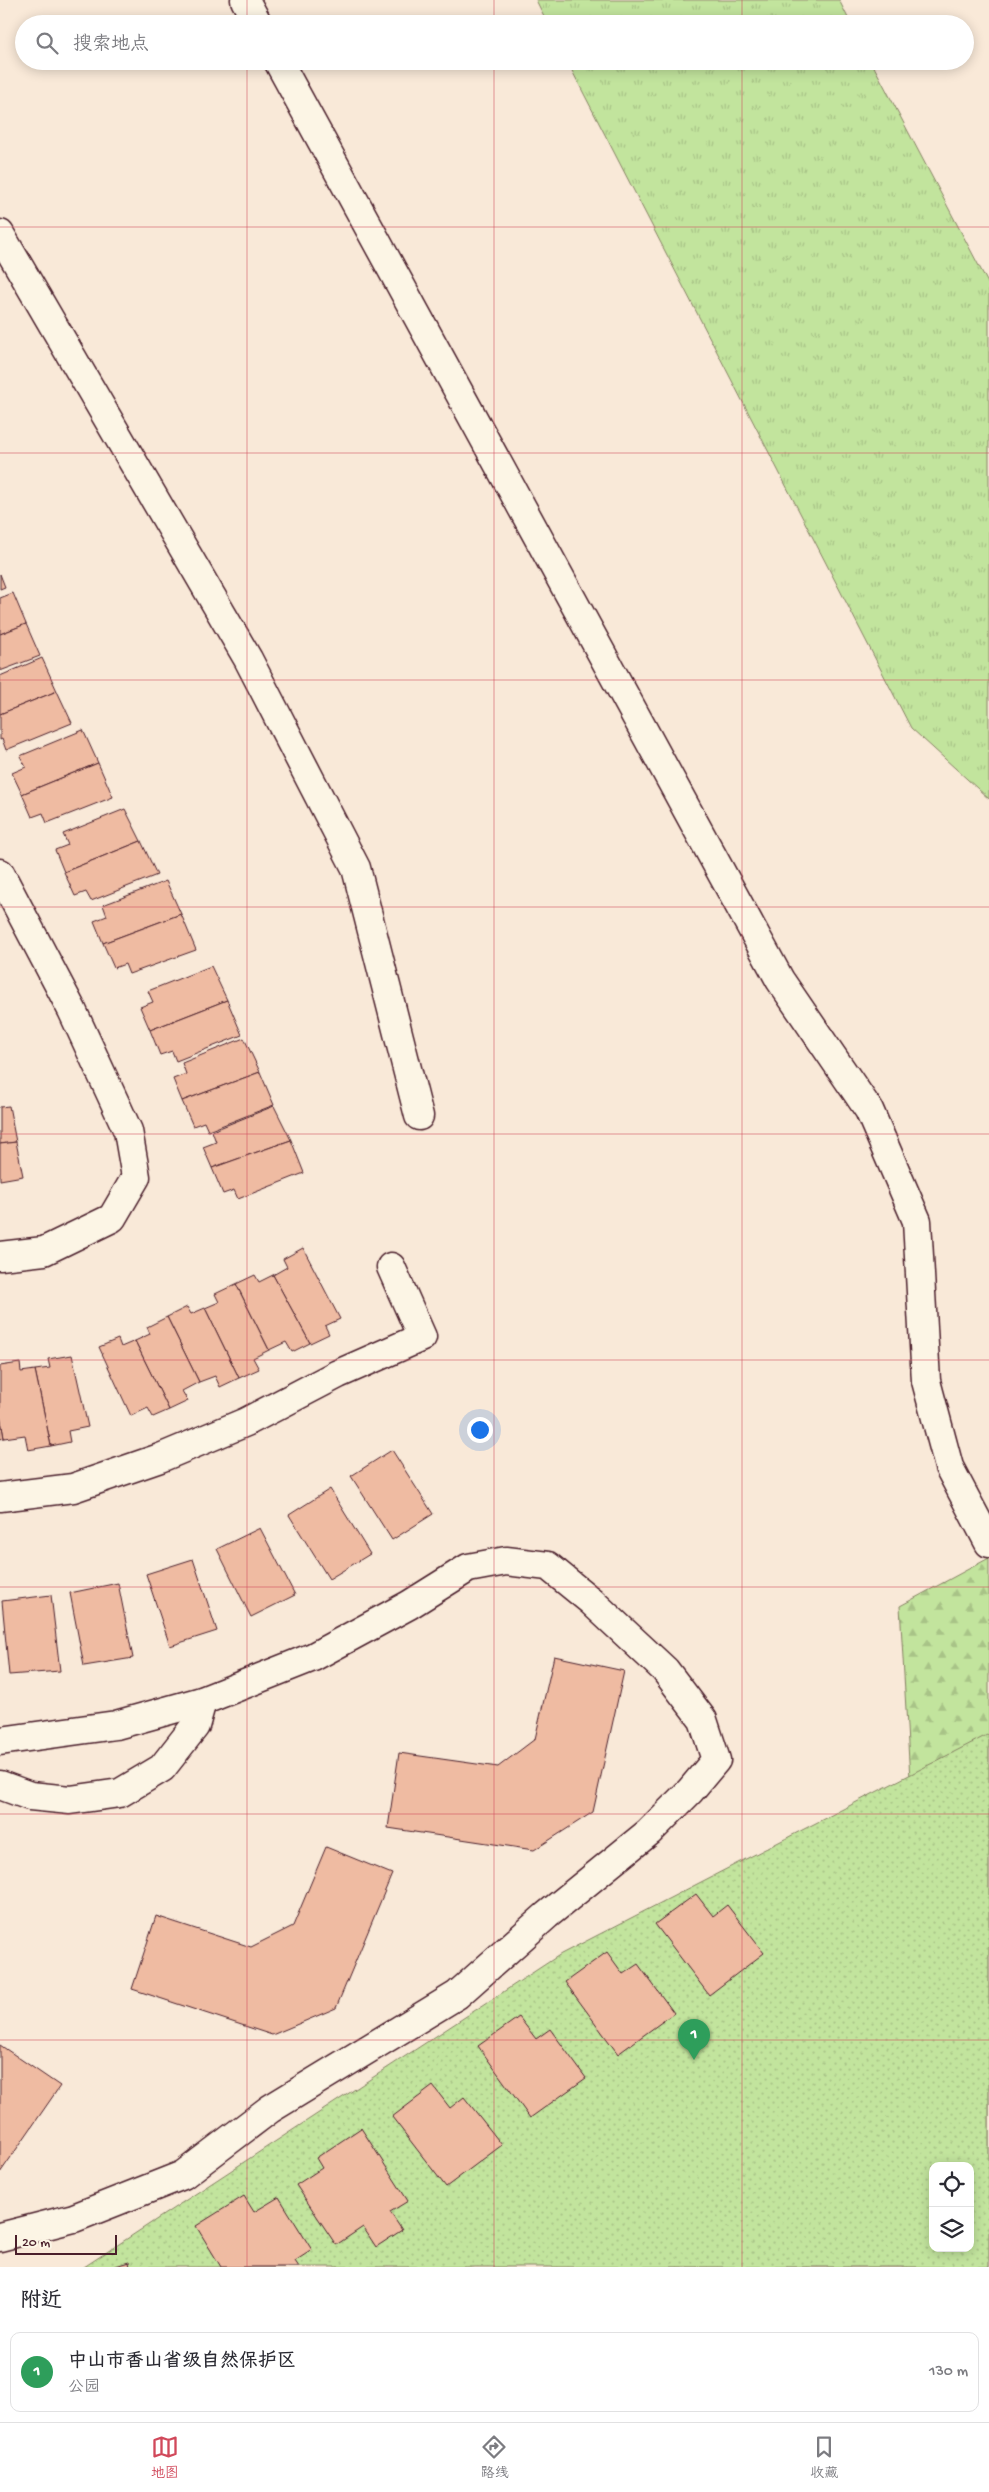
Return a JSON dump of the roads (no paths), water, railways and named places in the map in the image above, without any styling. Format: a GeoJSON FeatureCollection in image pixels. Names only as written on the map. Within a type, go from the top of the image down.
{"type":"FeatureCollection","features":[{"type":"Feature","properties":{"kind":"street"},"geometry":{"type":"LineString","coordinates":[[245,0],[253,15]]}},
{"type":"Feature","properties":{"kind":"street"},"geometry":{"type":"LineString","coordinates":[[283,70],[780,980],[868,1110],[917,1221],[926,1381],[949,1467],[989,1543]]}},
{"type":"Feature","properties":{"kind":"street"},"geometry":{"type":"LineString","coordinates":[[0,234],[248,659],[356,868],[419,1116]]}},
{"type":"Feature","properties":{"kind":"street"},"geometry":{"type":"LineString","coordinates":[[0,873],[72,1010],[128,1131],[136,1177],[112,1218],[44,1250],[0,1256]]}},
{"type":"Feature","properties":{"kind":"street"},"geometry":{"type":"LineString","coordinates":[[0,1497],[73,1488],[160,1458],[246,1422],[338,1374],[422,1337],[391,1267]]}},
{"type":"Feature","properties":{"kind":"street"},"geometry":{"type":"LineString","coordinates":[[0,1741],[116,1724],[202,1701],[313,1657],[409,1605],[468,1568],[506,1561],[548,1566],[591,1601],[665,1670],[704,1720],[716,1760],[690,1791],[649,1832],[547,1915],[457,1994],[270,2109],[184,2175],[74,2218],[0,2237]]}},
{"type":"Feature","properties":{"kind":"street"},"geometry":{"type":"LineString","coordinates":[[0,1785],[30,1796],[70,1800],[120,1793],[162,1768],[196,1726],[202,1701]]}},
{"type":"Feature","properties":{"kind":"place","name":"中山市香山省级自然保护区"},"geometry":{"type":"Point","coordinates":[694,2060]}}]}
